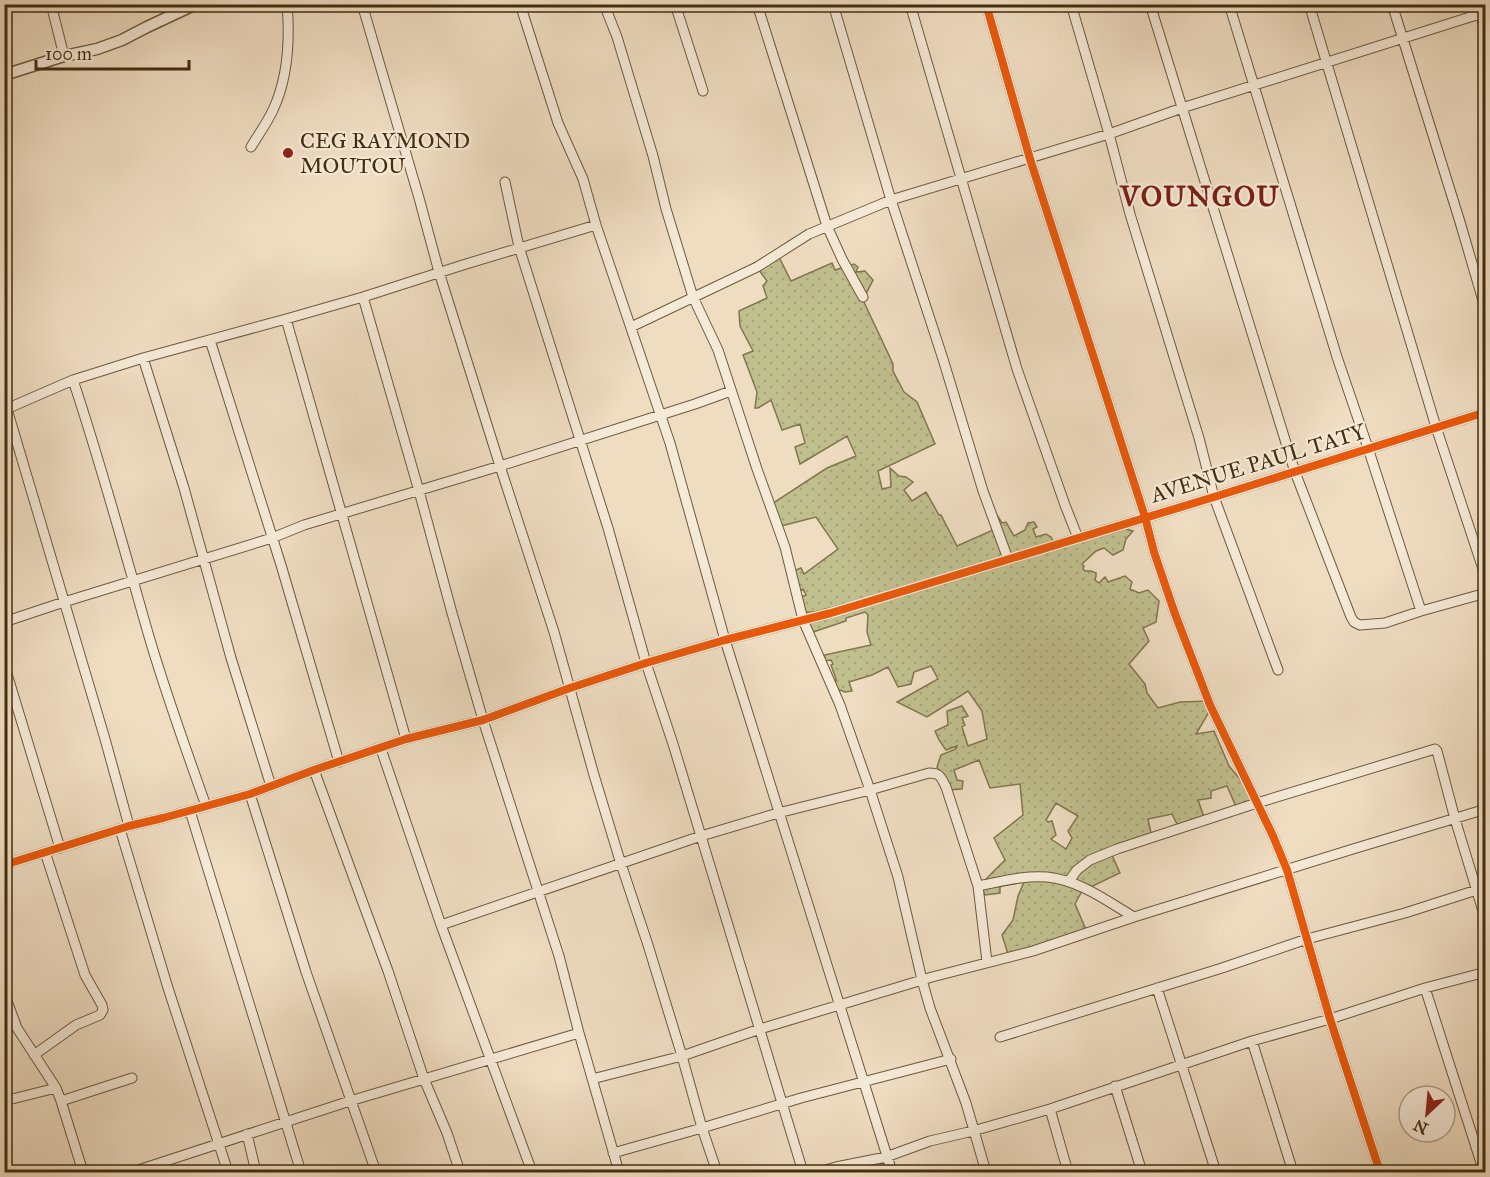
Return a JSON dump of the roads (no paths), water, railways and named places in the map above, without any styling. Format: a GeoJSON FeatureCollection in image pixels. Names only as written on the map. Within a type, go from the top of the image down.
{"type":"FeatureCollection","features":[{"type":"Feature","properties":{"kind":"street"},"geometry":{"type":"LineString","coordinates":[[51,4],[64,56]]}},
{"type":"Feature","properties":{"kind":"street"},"geometry":{"type":"LineString","coordinates":[[4,75],[122,40],[196,4]]}},
{"type":"Feature","properties":{"kind":"street"},"geometry":{"type":"LineString","coordinates":[[251,147],[273,110],[280,91],[288,48],[287,4]]}},
{"type":"Feature","properties":{"kind":"street"},"geometry":{"type":"LineString","coordinates":[[362,4],[439,272],[555,632],[621,864],[717,1173]]}},
{"type":"Feature","properties":{"kind":"street"},"geometry":{"type":"LineString","coordinates":[[520,4],[558,123],[583,179],[596,225],[661,415],[725,640],[892,1173]]}},
{"type":"Feature","properties":{"kind":"street"},"geometry":{"type":"LineString","coordinates":[[604,4],[653,156],[666,209],[693,297],[718,350],[785,548],[803,620],[840,705],[870,790],[898,877],[930,1008],[966,1103],[986,1173]]}},
{"type":"Feature","properties":{"kind":"street"},"geometry":{"type":"LineString","coordinates":[[675,4],[703,91]]}},
{"type":"Feature","properties":{"kind":"street"},"geometry":{"type":"LineString","coordinates":[[757,4],[827,226],[863,297]]}},
{"type":"Feature","properties":{"kind":"street"},"geometry":{"type":"LineString","coordinates":[[834,4],[891,200],[983,491],[1008,559]]}},
{"type":"Feature","properties":{"kind":"street"},"geometry":{"type":"LineString","coordinates":[[910,4],[1017,369],[1078,538]]}},
{"type":"Feature","properties":{"kind":"street"},"geometry":{"type":"LineString","coordinates":[[986,4],[1030,159],[1145,517],[1154,552],[1210,705],[1287,870],[1330,1019],[1380,1173]]}},
{"type":"Feature","properties":{"kind":"street"},"geometry":{"type":"LineString","coordinates":[[1071,4],[1134,226],[1199,438],[1214,497],[1278,670]]}},
{"type":"Feature","properties":{"kind":"street"},"geometry":{"type":"LineString","coordinates":[[1150,4],[1295,472],[1351,617],[1360,625],[1386,624],[1485,592]]}},
{"type":"Feature","properties":{"kind":"street"},"geometry":{"type":"LineString","coordinates":[[1229,4],[1337,357],[1421,611]]}},
{"type":"Feature","properties":{"kind":"street"},"geometry":{"type":"LineString","coordinates":[[1309,4],[1436,427],[1485,578]]}},
{"type":"Feature","properties":{"kind":"street"},"geometry":{"type":"LineString","coordinates":[[1392,4],[1460,222],[1485,311]]}},
{"type":"Feature","properties":{"kind":"street"},"geometry":{"type":"LineString","coordinates":[[631,327],[757,267],[809,234],[891,200],[1109,134],[1481,10],[1485,31]]}},
{"type":"Feature","properties":{"kind":"street"},"geometry":{"type":"LineString","coordinates":[[505,182],[519,248],[581,440],[646,663],[673,744],[803,1173]]}},
{"type":"Feature","properties":{"kind":"street"},"geometry":{"type":"LineString","coordinates":[[228,1173],[168,988],[125,827],[105,739],[6,409],[73,380],[143,358],[286,320],[596,225]]}},
{"type":"Feature","properties":{"kind":"street"},"geometry":{"type":"LineString","coordinates":[[363,297],[483,720],[559,956],[619,1173]]}},
{"type":"Feature","properties":{"kind":"street"},"geometry":{"type":"LineString","coordinates":[[286,320],[406,740]]}},
{"type":"Feature","properties":{"kind":"street"},"geometry":{"type":"LineString","coordinates":[[210,340],[281,565],[339,762]]}},
{"type":"Feature","properties":{"kind":"street"},"geometry":{"type":"LineString","coordinates":[[143,358],[184,488],[231,658],[271,786]]}},
{"type":"Feature","properties":{"kind":"street"},"geometry":{"type":"LineString","coordinates":[[73,380],[134,580],[148,634],[206,806]]}},
{"type":"Feature","properties":{"kind":"street"},"geometry":{"type":"LineString","coordinates":[[4,622],[731,391]]}},
{"type":"Feature","properties":{"kind":"street","name":"AVENUE PAUL TATY"},"geometry":{"type":"LineString","coordinates":[[4,865],[125,827],[250,794],[406,740],[483,720],[646,663],[803,620],[1008,559],[1485,412]]}},
{"type":"Feature","properties":{"kind":"street"},"geometry":{"type":"LineString","coordinates":[[4,664],[60,848]]}},
{"type":"Feature","properties":{"kind":"street"},"geometry":{"type":"LineString","coordinates":[[381,748],[441,925],[532,1173]]}},
{"type":"Feature","properties":{"kind":"street"},"geometry":{"type":"LineString","coordinates":[[1069,881],[1077,870],[1090,860],[1117,849],[1257,803],[1435,749],[1455,819],[1481,889],[1485,921]]}},
{"type":"Feature","properties":{"kind":"street"},"geometry":{"type":"LineString","coordinates":[[314,770],[388,971],[424,1079],[447,1133],[460,1173]]}},
{"type":"Feature","properties":{"kind":"street"},"geometry":{"type":"LineString","coordinates":[[441,925],[701,836],[929,773],[940,775],[946,787],[978,886],[987,963]]}},
{"type":"Feature","properties":{"kind":"street"},"geometry":{"type":"LineString","coordinates":[[250,794],[306,972],[376,1173]]}},
{"type":"Feature","properties":{"kind":"street"},"geometry":{"type":"LineString","coordinates":[[592,1079],[682,1056],[760,1029],[922,980],[1033,951],[1134,917],[1485,809]]}},
{"type":"Feature","properties":{"kind":"street"},"geometry":{"type":"LineString","coordinates":[[190,811],[301,1173]]}},
{"type":"Feature","properties":{"kind":"street"},"geometry":{"type":"LineString","coordinates":[[34,1056],[76,1025],[100,1015],[103,1010],[85,975],[45,852]]}},
{"type":"Feature","properties":{"kind":"street"},"geometry":{"type":"LineString","coordinates":[[978,886],[1025,878],[1046,877],[1069,881],[1134,917]]}},
{"type":"Feature","properties":{"kind":"street"},"geometry":{"type":"LineString","coordinates":[[1000,1037],[1307,939],[1481,889]]}},
{"type":"Feature","properties":{"kind":"street"},"geometry":{"type":"LineString","coordinates":[[818,1173],[886,1157],[930,1141],[1050,1109],[1252,1041],[1485,972]]}},
{"type":"Feature","properties":{"kind":"street"},"geometry":{"type":"LineString","coordinates":[[1157,988],[1216,1173]]}},
{"type":"Feature","properties":{"kind":"street"},"geometry":{"type":"LineString","coordinates":[[1425,988],[1484,1173]]}},
{"type":"Feature","properties":{"kind":"street"},"geometry":{"type":"LineString","coordinates":[[4,993],[18,1028],[56,1088],[83,1173]]}},
{"type":"Feature","properties":{"kind":"street"},"geometry":{"type":"LineString","coordinates":[[132,1173],[350,1101],[579,1033]]}},
{"type":"Feature","properties":{"kind":"street"},"geometry":{"type":"LineString","coordinates":[[1252,1041],[1293,1173]]}},
{"type":"Feature","properties":{"kind":"street"},"geometry":{"type":"LineString","coordinates":[[613,1153],[782,1104],[951,1059]]}},
{"type":"Feature","properties":{"kind":"street"},"geometry":{"type":"LineString","coordinates":[[61,1101],[132,1078]]}},
{"type":"Feature","properties":{"kind":"street"},"geometry":{"type":"LineString","coordinates":[[1115,1086],[1142,1173]]}},
{"type":"Feature","properties":{"kind":"street"},"geometry":{"type":"LineString","coordinates":[[4,1101],[56,1088]]}},
{"type":"Feature","properties":{"kind":"street"},"geometry":{"type":"LineString","coordinates":[[1050,1109],[1068,1173]]}},
{"type":"Feature","properties":{"kind":"street"},"geometry":{"type":"LineString","coordinates":[[247,1134],[256,1173]]}},
{"type":"Feature","properties":{"kind":"place","name":"CEG RAYMOND MOUTOU"},"geometry":{"type":"Point","coordinates":[288,153]}},
{"type":"Feature","properties":{"kind":"district","name":"VOUNGOU"},"geometry":{"type":"Point","coordinates":[1200,196]}}]}
